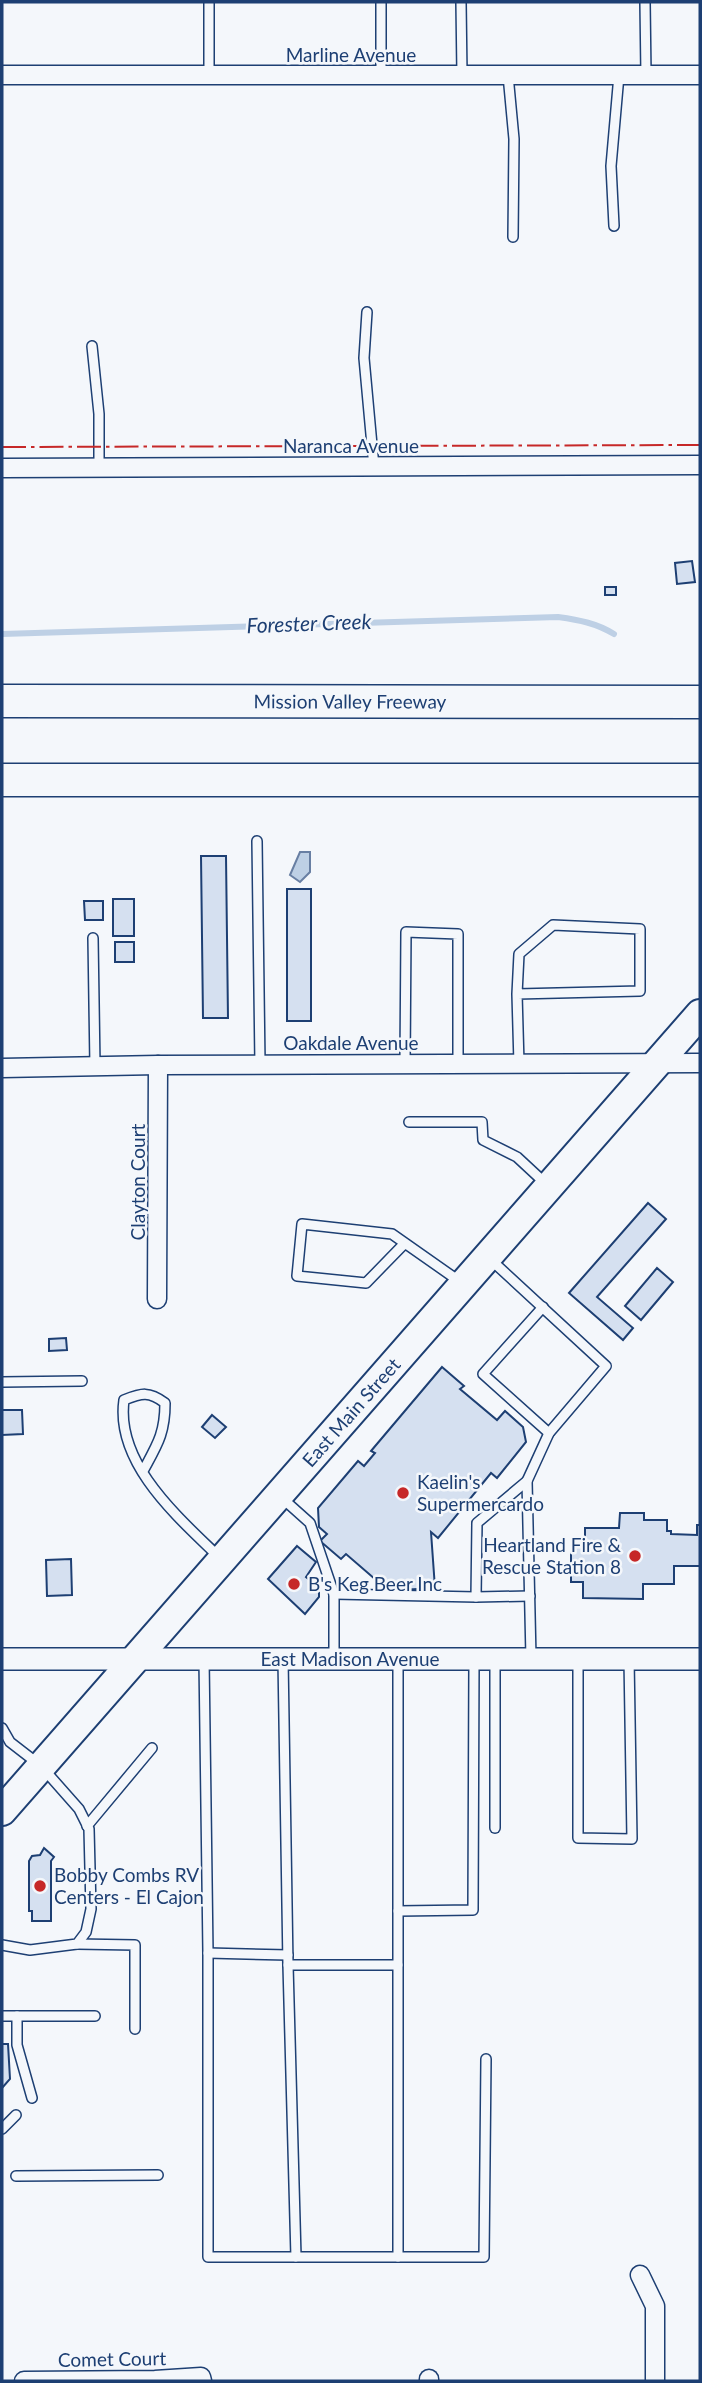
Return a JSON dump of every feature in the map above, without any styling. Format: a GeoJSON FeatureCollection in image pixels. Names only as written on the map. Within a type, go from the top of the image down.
{"type":"FeatureCollection","features":[{"type":"Feature","properties":{"kind":"highway","name":"Mission Valley Freeway"},"geometry":{"type":"LineString","coordinates":[[2,701],[700,702]]}},
{"type":"Feature","properties":{"kind":"highway"},"geometry":{"type":"LineString","coordinates":[[2,780],[700,780]]}},
{"type":"Feature","properties":{"kind":"main road","name":"East Main Street"},"geometry":{"type":"LineString","coordinates":[[2,1811],[700,1014]]}},
{"type":"Feature","properties":{"kind":"street","name":"Marline Avenue"},"geometry":{"type":"LineString","coordinates":[[2,75],[700,75]]}},
{"type":"Feature","properties":{"kind":"street","name":"Naranca Avenue"},"geometry":{"type":"LineString","coordinates":[[2,468],[700,465]]}},
{"type":"Feature","properties":{"kind":"street","name":"Oakdale Avenue"},"geometry":{"type":"LineString","coordinates":[[2,1068],[260,1064],[700,1063]]}},
{"type":"Feature","properties":{"kind":"street","name":"Clayton Court"},"geometry":{"type":"LineString","coordinates":[[158,1065],[158,1299]]}},
{"type":"Feature","properties":{"kind":"street","name":"East Madison Avenue"},"geometry":{"type":"LineString","coordinates":[[2,1660],[700,1659]]}},
{"type":"Feature","properties":{"kind":"street"},"geometry":{"type":"LineString","coordinates":[[640,2275],[655,2306],[655,2381]]}},
{"type":"Feature","properties":{"kind":"street","name":"Comet Court"},"geometry":{"type":"LineString","coordinates":[[24,2381],[202,2379]]}},
{"type":"Feature","properties":{"kind":"lane"},"geometry":{"type":"LineString","coordinates":[[209,2],[209,76]]}},
{"type":"Feature","properties":{"kind":"lane"},"geometry":{"type":"LineString","coordinates":[[381,2],[381,75]]}},
{"type":"Feature","properties":{"kind":"lane"},"geometry":{"type":"LineString","coordinates":[[461,2],[462,75]]}},
{"type":"Feature","properties":{"kind":"lane"},"geometry":{"type":"LineString","coordinates":[[645,2],[646,75]]}},
{"type":"Feature","properties":{"kind":"lane"},"geometry":{"type":"LineString","coordinates":[[508,75],[514,139],[513,237]]}},
{"type":"Feature","properties":{"kind":"lane"},"geometry":{"type":"LineString","coordinates":[[614,226],[611,166],[619,75]]}},
{"type":"Feature","properties":{"kind":"lane"},"geometry":{"type":"LineString","coordinates":[[368,312],[365,358],[374,467]]}},
{"type":"Feature","properties":{"kind":"lane"},"geometry":{"type":"LineString","coordinates":[[92,346],[99,414],[99,468]]}},
{"type":"Feature","properties":{"kind":"lane"},"geometry":{"type":"LineString","coordinates":[[257,841],[260,1064]]}},
{"type":"Feature","properties":{"kind":"lane"},"geometry":{"type":"LineString","coordinates":[[517,994],[640,991],[640,929],[553,925],[519,954],[517,994],[519,1064]]}},
{"type":"Feature","properties":{"kind":"lane"},"geometry":{"type":"LineString","coordinates":[[405,1064],[406,932],[458,934],[457,1064]]}},
{"type":"Feature","properties":{"kind":"lane"},"geometry":{"type":"LineString","coordinates":[[93,939],[96,1066]]}},
{"type":"Feature","properties":{"kind":"lane"},"geometry":{"type":"LineString","coordinates":[[409,1122],[482,1122],[483,1140],[517,1157],[549,1187]]}},
{"type":"Feature","properties":{"kind":"lane"},"geometry":{"type":"LineString","coordinates":[[405,1243],[366,1283],[297,1276],[302,1224],[392,1234],[405,1243],[463,1284]]}},
{"type":"Feature","properties":{"kind":"lane"},"geometry":{"type":"LineString","coordinates":[[476,1597],[477,1523],[527,1481],[549,1433],[606,1366],[488,1256]]}},
{"type":"Feature","properties":{"kind":"lane"},"geometry":{"type":"LineString","coordinates":[[543,1307],[483,1374],[549,1433]]}},
{"type":"Feature","properties":{"kind":"lane"},"geometry":{"type":"LineString","coordinates":[[2,1382],[82,1381]]}},
{"type":"Feature","properties":{"kind":"lane"},"geometry":{"type":"LineString","coordinates":[[143,1471],[160,1441],[165,1418],[165,1403],[153,1394],[138,1394],[124,1400],[122,1415],[131,1450],[151,1487],[222,1560]]}},
{"type":"Feature","properties":{"kind":"lane"},"geometry":{"type":"LineString","coordinates":[[527,1481],[531,1660]]}},
{"type":"Feature","properties":{"kind":"lane"},"geometry":{"type":"LineString","coordinates":[[278,1495],[310,1523],[334,1594],[334,1659]]}},
{"type":"Feature","properties":{"kind":"lane"},"geometry":{"type":"LineString","coordinates":[[334,1594],[530,1596]]}},
{"type":"Feature","properties":{"kind":"lane"},"geometry":{"type":"LineString","coordinates":[[204,1659],[208,2257],[484,2257],[486,2059]]}},
{"type":"Feature","properties":{"kind":"lane"},"geometry":{"type":"LineString","coordinates":[[283,1659],[296,2257]]}},
{"type":"Feature","properties":{"kind":"lane"},"geometry":{"type":"LineString","coordinates":[[398,1659],[398,2257]]}},
{"type":"Feature","properties":{"kind":"lane"},"geometry":{"type":"LineString","coordinates":[[398,1911],[472,1910],[485,1659]]}},
{"type":"Feature","properties":{"kind":"lane"},"geometry":{"type":"LineString","coordinates":[[485,1659],[495,1828]]}},
{"type":"Feature","properties":{"kind":"lane"},"geometry":{"type":"LineString","coordinates":[[578,1660],[578,1838],[632,1839],[629,1659]]}},
{"type":"Feature","properties":{"kind":"lane"},"geometry":{"type":"LineString","coordinates":[[2,1728],[10,1742],[41,1766],[79,1809],[87,1826],[92,1909],[86,1932],[77,1944]]}},
{"type":"Feature","properties":{"kind":"lane"},"geometry":{"type":"LineString","coordinates":[[87,1826],[152,1748]]}},
{"type":"Feature","properties":{"kind":"lane"},"geometry":{"type":"LineString","coordinates":[[2,1945],[30,1950],[77,1944],[135,1945],[135,2029]]}},
{"type":"Feature","properties":{"kind":"lane"},"geometry":{"type":"LineString","coordinates":[[208,1953],[288,1955]]}},
{"type":"Feature","properties":{"kind":"lane"},"geometry":{"type":"LineString","coordinates":[[288,1965],[398,1965]]}},
{"type":"Feature","properties":{"kind":"lane"},"geometry":{"type":"LineString","coordinates":[[2,2015],[95,2016]]}},
{"type":"Feature","properties":{"kind":"lane"},"geometry":{"type":"LineString","coordinates":[[17,2015],[17,2045],[33,2098]]}},
{"type":"Feature","properties":{"kind":"lane"},"geometry":{"type":"LineString","coordinates":[[2,2129],[16,2115]]}},
{"type":"Feature","properties":{"kind":"lane"},"geometry":{"type":"LineString","coordinates":[[16,2176],[158,2175]]}},
{"type":"Feature","properties":{"kind":"water"},"geometry":{"type":"Polygon","coordinates":[[[300,852],[310,852],[310,872],[300,882],[290,875],[300,852]]]}},
{"type":"Feature","properties":{"kind":"building"},"geometry":{"type":"Polygon","coordinates":[[[692,561],[695,582],[677,584],[675,563],[692,561]]]}},
{"type":"Feature","properties":{"kind":"building"},"geometry":{"type":"Polygon","coordinates":[[[605,587],[616,587],[616,595],[605,595],[605,587]]]}},
{"type":"Feature","properties":{"kind":"building"},"geometry":{"type":"Polygon","coordinates":[[[201,856],[226,856],[228,1018],[203,1018],[201,856]]]}},
{"type":"Feature","properties":{"kind":"building"},"geometry":{"type":"Polygon","coordinates":[[[287,889],[311,889],[311,1021],[287,1021],[287,889]]]}},
{"type":"Feature","properties":{"kind":"building"},"geometry":{"type":"Polygon","coordinates":[[[113,899],[134,899],[134,936],[113,936],[113,899]]]}},
{"type":"Feature","properties":{"kind":"building"},"geometry":{"type":"Polygon","coordinates":[[[84,901],[103,901],[103,920],[85,920],[84,901]]]}},
{"type":"Feature","properties":{"kind":"building"},"geometry":{"type":"Polygon","coordinates":[[[115,942],[134,942],[134,962],[115,962],[115,942]]]}},
{"type":"Feature","properties":{"kind":"building"},"geometry":{"type":"Polygon","coordinates":[[[648,1203],[666,1219],[597,1297],[633,1328],[623,1340],[569,1293],[648,1203]]]}},
{"type":"Feature","properties":{"kind":"building"},"geometry":{"type":"Polygon","coordinates":[[[657,1268],[673,1282],[641,1320],[625,1306],[657,1268]]]}},
{"type":"Feature","properties":{"kind":"building"},"geometry":{"type":"Polygon","coordinates":[[[66,1338],[67,1350],[49,1351],[49,1339],[66,1338]]]}},
{"type":"Feature","properties":{"kind":"building","name":"Kaelin's Supermercardo"},"geometry":{"type":"Polygon","coordinates":[[[442,1367],[464,1386],[460,1389],[497,1420],[505,1411],[523,1427],[526,1442],[497,1478],[491,1473],[438,1538],[431,1532],[435,1588],[400,1590],[400,1585],[383,1586],[346,1554],[341,1559],[320,1541],[327,1534],[319,1527],[318,1508],[358,1461],[364,1466],[375,1453],[371,1451],[442,1367]]]}},
{"type":"Feature","properties":{"kind":"building"},"geometry":{"type":"Polygon","coordinates":[[[2,1410],[22,1410],[23,1434],[2,1435],[2,1410]]]}},
{"type":"Feature","properties":{"kind":"building"},"geometry":{"type":"Polygon","coordinates":[[[212,1415],[226,1427],[215,1438],[202,1427],[212,1415]]]}},
{"type":"Feature","properties":{"kind":"building","name":"Heartland Fire & Rescue Station 8"},"geometry":{"type":"Polygon","coordinates":[[[620,1513],[644,1513],[644,1520],[667,1520],[667,1531],[671,1531],[671,1534],[697,1535],[697,1525],[700,1525],[700,1566],[674,1566],[674,1584],[643,1584],[643,1599],[583,1598],[583,1582],[571,1582],[571,1546],[585,1546],[585,1528],[619,1528],[620,1513]]]}},
{"type":"Feature","properties":{"kind":"building","name":"B's Keg Beer Inc"},"geometry":{"type":"Polygon","coordinates":[[[297,1546],[316,1562],[306,1577],[319,1588],[319,1597],[305,1614],[268,1579],[297,1546]]]}},
{"type":"Feature","properties":{"kind":"building"},"geometry":{"type":"Polygon","coordinates":[[[71,1559],[72,1595],[47,1596],[46,1560],[71,1559]]]}},
{"type":"Feature","properties":{"kind":"building","name":"Bobby Combs RV Centers - El Cajon"},"geometry":{"type":"Polygon","coordinates":[[[44,1848],[54,1857],[51,1861],[51,1921],[32,1921],[32,1911],[29,1911],[29,1861],[32,1856],[40,1855],[44,1848]]]}},
{"type":"Feature","properties":{"kind":"building"},"geometry":{"type":"Polygon","coordinates":[[[2,2044],[8,2044],[10,2079],[2,2088],[2,2044]]]}},
{"type":"Feature","properties":{"kind":"waterway","name":"Forester Creek"},"geometry":{"type":"LineString","coordinates":[[2,634],[558,617],[587,622],[614,634]]}},
{"type":"Feature","properties":{"kind":"power"},"geometry":{"type":"LineString","coordinates":[[2,447],[700,445]]}},
{"type":"Feature","properties":{"kind":"place","name":"Kaelin's Supermercardo"},"geometry":{"type":"Point","coordinates":[403,1493]}},
{"type":"Feature","properties":{"kind":"place","name":"Heartland Fire & Rescue Station 8"},"geometry":{"type":"Point","coordinates":[635,1556]}},
{"type":"Feature","properties":{"kind":"place","name":"B's Keg Beer Inc"},"geometry":{"type":"Point","coordinates":[294,1584]}},
{"type":"Feature","properties":{"kind":"place","name":"Bobby Combs RV Centers - El Cajon"},"geometry":{"type":"Point","coordinates":[40,1886]}}]}
